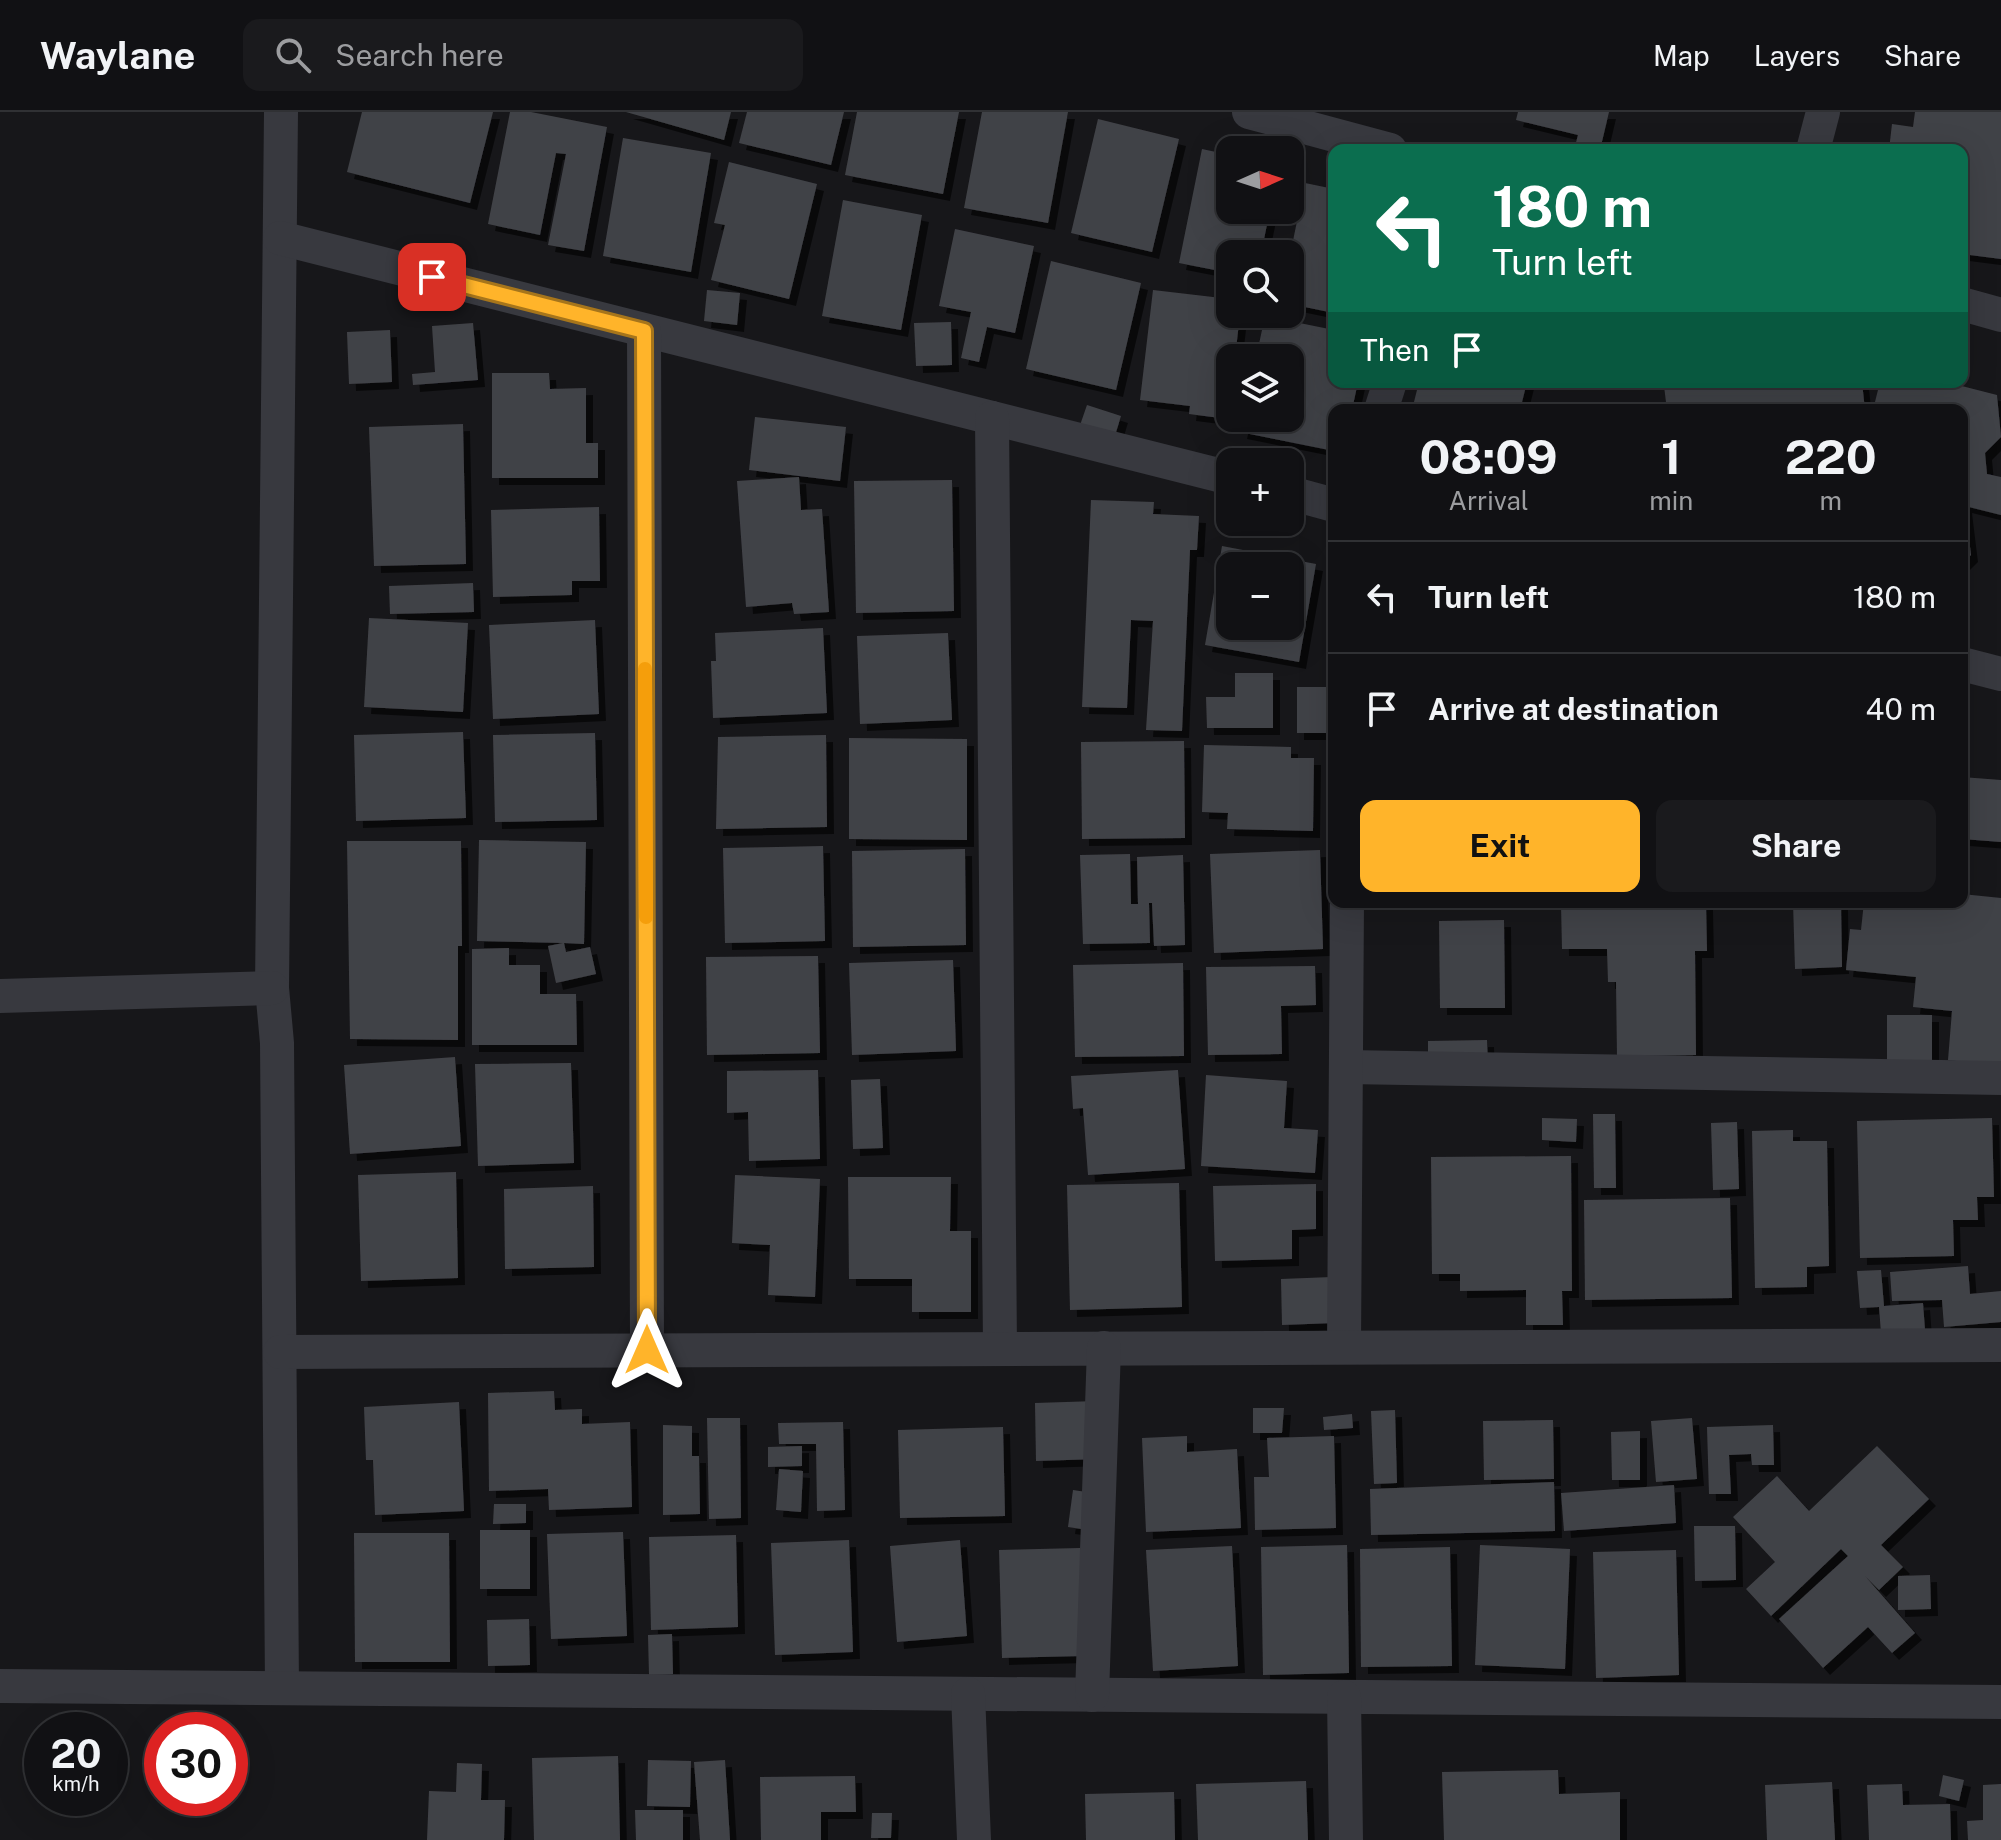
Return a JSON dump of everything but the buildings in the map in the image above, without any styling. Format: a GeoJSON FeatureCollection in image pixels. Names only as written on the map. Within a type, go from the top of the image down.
{"type":"FeatureCollection","features":[{"type":"Feature","properties":{"kind":"street"},"geometry":{"type":"LineString","coordinates":[[281,112],[272,988],[277,1043],[282,1688]]}},
{"type":"Feature","properties":{"kind":"street"},"geometry":{"type":"LineString","coordinates":[[1249,112],[1368,144]]}},
{"type":"Feature","properties":{"kind":"street"},"geometry":{"type":"LineString","coordinates":[[1815,144],[1823,112]]}},
{"type":"Feature","properties":{"kind":"street"},"geometry":{"type":"LineString","coordinates":[[280,238],[1216,474]]}},
{"type":"Feature","properties":{"kind":"street"},"geometry":{"type":"LineString","coordinates":[[1968,306],[2001,315]]}},
{"type":"Feature","properties":{"kind":"street"},"geometry":{"type":"LineString","coordinates":[[644,331],[647,1350]]}},
{"type":"Feature","properties":{"kind":"street"},"geometry":{"type":"LineString","coordinates":[[992,418],[1000,1348]]}},
{"type":"Feature","properties":{"kind":"street"},"geometry":{"type":"LineString","coordinates":[[1304,497],[1328,503]]}},
{"type":"Feature","properties":{"kind":"street"},"geometry":{"type":"LineString","coordinates":[[1968,666],[2001,674]]}},
{"type":"Feature","properties":{"kind":"street"},"geometry":{"type":"LineString","coordinates":[[1344,1347],[1347,908]]}},
{"type":"Feature","properties":{"kind":"street"},"geometry":{"type":"LineString","coordinates":[[0,996],[272,988]]}},
{"type":"Feature","properties":{"kind":"street"},"geometry":{"type":"LineString","coordinates":[[1346,1067],[2001,1078]]}},
{"type":"Feature","properties":{"kind":"street"},"geometry":{"type":"LineString","coordinates":[[280,1352],[2001,1345]]}},
{"type":"Feature","properties":{"kind":"street"},"geometry":{"type":"LineString","coordinates":[[1092,1695],[1104,1348]]}},
{"type":"Feature","properties":{"kind":"street"},"geometry":{"type":"LineString","coordinates":[[0,1686],[2001,1702]]}},
{"type":"Feature","properties":{"kind":"street"},"geometry":{"type":"LineString","coordinates":[[968,1694],[974,1840]]}},
{"type":"Feature","properties":{"kind":"street"},"geometry":{"type":"LineString","coordinates":[[1344,1697],[1346,1840]]}},
{"type":"Feature","properties":{"kind":"slow traffic"},"geometry":{"type":"LineString","coordinates":[[645,669],[646,917]]}},
{"type":"Feature","properties":{"kind":"route"},"geometry":{"type":"LineString","coordinates":[[432,277],[644,331],[647,1350]]}}]}
